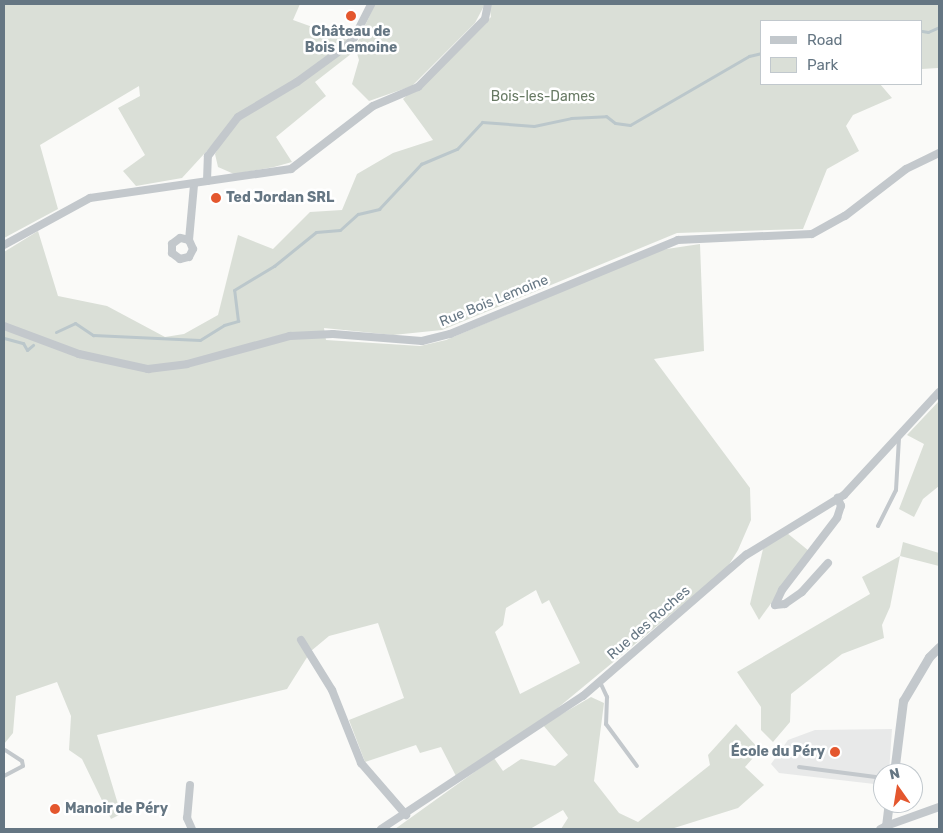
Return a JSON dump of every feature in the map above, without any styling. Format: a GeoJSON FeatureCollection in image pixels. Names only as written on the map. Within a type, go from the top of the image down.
{"type":"FeatureCollection","features":[{"type":"Feature","properties":{"kind":"street"},"geometry":{"type":"LineString","coordinates":[[207,181],[208,156],[238,117],[297,82],[345,47],[354,38],[371,4]]}},
{"type":"Feature","properties":{"kind":"street"},"geometry":{"type":"LineString","coordinates":[[4,245],[90,198],[194,185],[207,181],[291,169],[373,106],[418,87],[485,19],[488,4]]}},
{"type":"Feature","properties":{"kind":"street","name":"Rue Bois Lemoine"},"geometry":{"type":"LineString","coordinates":[[4,326],[79,354],[148,369],[187,364],[290,336],[333,334],[422,341],[450,334],[678,240],[719,236],[775,238],[812,234],[844,216],[906,169],[939,153]]}},
{"type":"Feature","properties":{"kind":"street"},"geometry":{"type":"LineString","coordinates":[[189,240],[194,185]]}},
{"type":"Feature","properties":{"kind":"street","name":"Rue des Roches"},"geometry":{"type":"LineString","coordinates":[[381,829],[406,815],[600,682],[746,555],[838,498],[899,438],[939,392]]}},
{"type":"Feature","properties":{"kind":"street"},"geometry":{"type":"LineString","coordinates":[[828,563],[802,592],[785,604],[775,605],[782,590],[833,525],[841,506],[838,498]]}},
{"type":"Feature","properties":{"kind":"street"},"geometry":{"type":"LineString","coordinates":[[300,640],[332,690],[362,764],[406,815]]}},
{"type":"Feature","properties":{"kind":"street"},"geometry":{"type":"LineString","coordinates":[[895,763],[903,701],[928,657],[939,647]]}},
{"type":"Feature","properties":{"kind":"street"},"geometry":{"type":"LineString","coordinates":[[190,784],[186,818],[192,829]]}},
{"type":"Feature","properties":{"kind":"street"},"geometry":{"type":"LineString","coordinates":[[883,828],[939,807]]}},
{"type":"Feature","properties":{"kind":"street"},"geometry":{"type":"LineString","coordinates":[[883,828],[887,813]]}},
{"type":"Feature","properties":{"kind":"lane"},"geometry":{"type":"LineString","coordinates":[[878,526],[896,490],[899,438]]}},
{"type":"Feature","properties":{"kind":"lane"},"geometry":{"type":"LineString","coordinates":[[600,682],[607,697],[606,724],[637,766]]}},
{"type":"Feature","properties":{"kind":"lane"},"geometry":{"type":"LineString","coordinates":[[4,776],[23,766],[22,761],[5,750]]}},
{"type":"Feature","properties":{"kind":"lane"},"geometry":{"type":"LineString","coordinates":[[799,767],[873,777]]}},
{"type":"Feature","properties":{"kind":"shaded area","name":"École du Péry"},"geometry":{"type":"Polygon","coordinates":[[[892,729],[890,763],[873,763],[873,784],[779,773],[771,764],[788,740],[815,730],[892,729]]]}},
{"type":"Feature","properties":{"kind":"green space"},"geometry":{"type":"Polygon","coordinates":[[[4,4],[300,4],[293,20],[357,43],[375,4],[485,4],[475,23],[412,86],[369,101],[352,84],[359,60],[356,50],[315,82],[326,96],[276,137],[292,162],[274,167],[234,174],[218,167],[215,154],[226,135],[215,142],[182,178],[136,186],[123,171],[145,155],[118,108],[140,96],[139,86],[40,145],[58,209],[4,238],[4,4]]]}},
{"type":"Feature","properties":{"kind":"green space","name":"Bois-les-Dames"},"geometry":{"type":"Polygon","coordinates":[[[489,4],[939,4],[938,68],[923,69],[923,20],[760,20],[760,85],[881,85],[892,98],[853,115],[846,126],[859,151],[827,169],[803,229],[677,233],[442,330],[393,335],[324,328],[326,340],[420,346],[446,340],[660,250],[700,244],[704,351],[654,359],[750,488],[751,520],[738,550],[727,568],[554,711],[456,776],[441,747],[420,753],[416,745],[365,762],[349,720],[404,698],[378,623],[329,636],[311,651],[287,689],[97,735],[121,814],[111,819],[82,759],[69,750],[71,716],[57,682],[16,696],[13,733],[4,744],[4,252],[38,231],[58,296],[107,306],[165,337],[184,334],[218,315],[238,235],[273,249],[310,212],[342,210],[357,174],[393,153],[433,140],[403,99],[491,17],[489,4]],[[536,590],[506,608],[503,625],[495,632],[520,694],[580,663],[549,600],[542,604],[536,590]]]}},
{"type":"Feature","properties":{"kind":"green space"},"geometry":{"type":"Polygon","coordinates":[[[939,401],[939,486],[923,499],[914,517],[899,509],[924,444],[907,435],[939,401]]]}},
{"type":"Feature","properties":{"kind":"green space"},"geometry":{"type":"Polygon","coordinates":[[[787,533],[809,551],[759,620],[750,604],[763,549],[787,533]]]}},
{"type":"Feature","properties":{"kind":"green space"},"geometry":{"type":"Polygon","coordinates":[[[903,542],[939,553],[939,566],[900,556],[903,542]]]}},
{"type":"Feature","properties":{"kind":"green space"},"geometry":{"type":"Polygon","coordinates":[[[900,556],[890,607],[882,625],[884,638],[842,654],[791,694],[790,722],[773,742],[761,730],[761,707],[737,672],[870,594],[862,577],[900,556]]]}},
{"type":"Feature","properties":{"kind":"green space"},"geometry":{"type":"Polygon","coordinates":[[[591,697],[604,703],[594,781],[619,813],[638,822],[710,765],[708,755],[736,724],[760,750],[745,767],[764,785],[738,808],[671,829],[561,829],[568,818],[563,810],[530,829],[395,829],[494,758],[503,771],[521,759],[555,766],[568,755],[543,725],[591,697]]]}},
{"type":"Feature","properties":{"kind":"waterway"},"geometry":{"type":"LineString","coordinates":[[923,31],[928,32],[939,27]]}},
{"type":"Feature","properties":{"kind":"waterway"},"geometry":{"type":"LineString","coordinates":[[56,332],[75,323],[93,335],[200,340],[224,325],[238,321],[234,290],[274,266],[316,232],[340,230],[358,214],[379,209],[421,164],[457,149],[482,122],[534,126],[571,118],[606,116],[615,123],[630,125],[749,56],[760,53]]}},
{"type":"Feature","properties":{"kind":"waterway"},"geometry":{"type":"LineString","coordinates":[[4,338],[23,343],[27,350],[33,345]]}},
{"type":"Feature","properties":{"kind":"place","name":"Château de Bois Lemoine"},"geometry":{"type":"Point","coordinates":[351,16]}},
{"type":"Feature","properties":{"kind":"place","name":"Ted Jordan SRL"},"geometry":{"type":"Point","coordinates":[216,198]}},
{"type":"Feature","properties":{"kind":"place","name":"École du Péry"},"geometry":{"type":"Point","coordinates":[835,752]}},
{"type":"Feature","properties":{"kind":"place","name":"Manoir de Péry"},"geometry":{"type":"Point","coordinates":[55,809]}}]}
